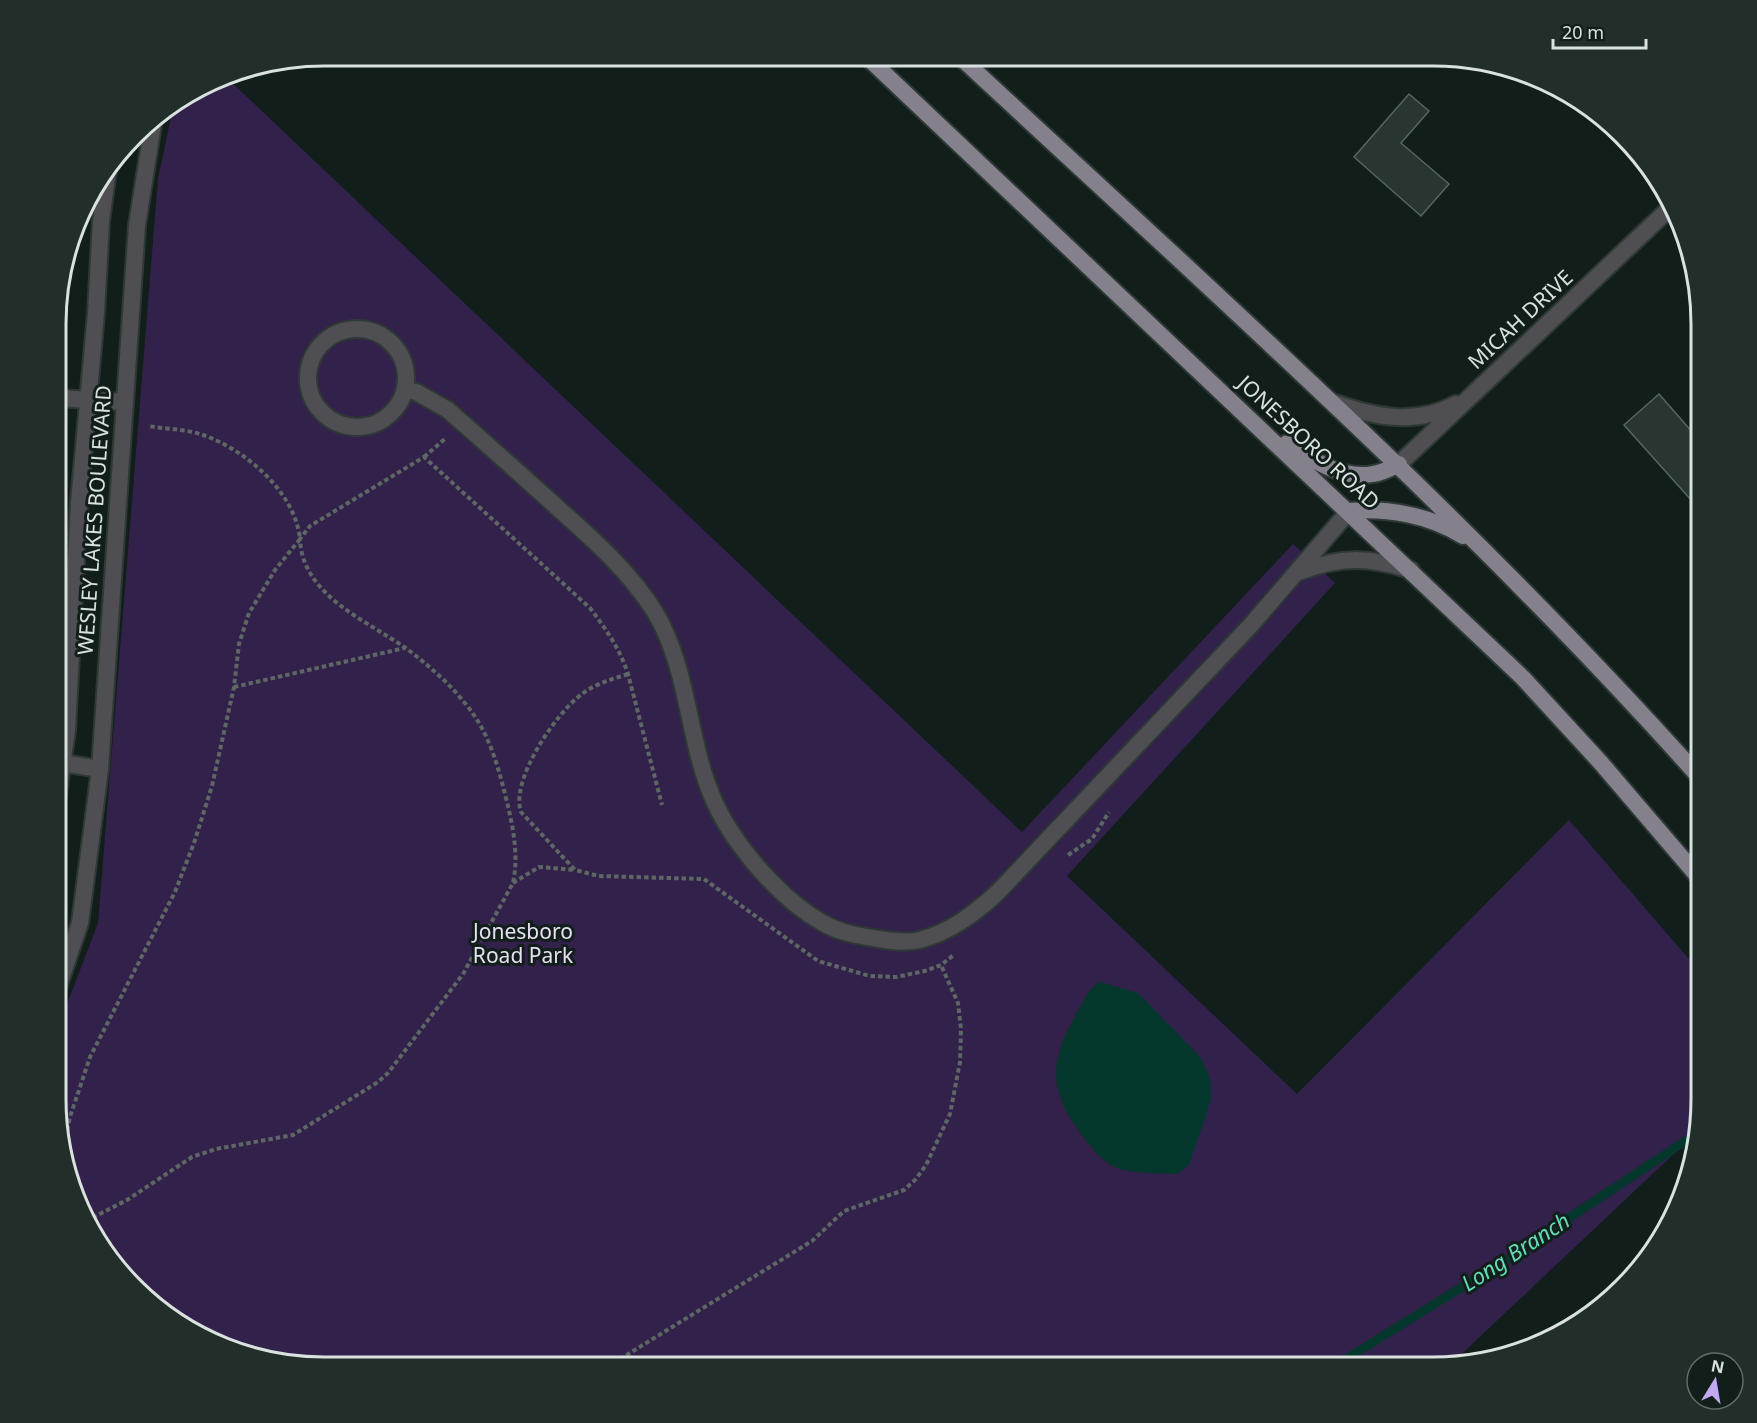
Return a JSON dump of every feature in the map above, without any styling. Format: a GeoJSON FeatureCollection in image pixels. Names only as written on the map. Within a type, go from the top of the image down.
{"type":"FeatureCollection","features":[{"type":"Feature","properties":{"kind":"main road","name":"JONESBORO ROAD"},"geometry":{"type":"LineString","coordinates":[[877,66],[1523,678],[1601,763],[1691,868]]}},
{"type":"Feature","properties":{"kind":"main road"},"geometry":{"type":"LineString","coordinates":[[970,66],[1399,464],[1615,683],[1691,768]]}},
{"type":"Feature","properties":{"kind":"main road"},"geometry":{"type":"LineString","coordinates":[[1257,424],[1327,468],[1350,474],[1373,474],[1399,464]]}},
{"type":"Feature","properties":{"kind":"main road"},"geometry":{"type":"LineString","coordinates":[[1349,511],[1380,510],[1424,518],[1453,530],[1480,546]]}},
{"type":"Feature","properties":{"kind":"street","name":"WESLEY LAKES BOULEVARD"},"geometry":{"type":"LineString","coordinates":[[66,964],[80,923],[100,769],[137,225],[152,132]]}},
{"type":"Feature","properties":{"kind":"street","name":"WESLEY LAKES BOULEVARD"},"geometry":{"type":"LineString","coordinates":[[66,737],[79,503],[106,188]]}},
{"type":"Feature","properties":{"kind":"street","name":"MICAH DRIVE"},"geometry":{"type":"LineString","coordinates":[[1399,464],[1665,213]]}},
{"type":"Feature","properties":{"kind":"street"},"geometry":{"type":"LineString","coordinates":[[347,330],[363,330],[379,334],[393,344],[402,358],[406,373],[406,390],[399,404],[388,416],[375,424],[359,427],[343,425],[329,418],[318,406],[310,392],[309,376],[312,361],[320,347],[332,336],[347,330]]}},
{"type":"Feature","properties":{"kind":"street"},"geometry":{"type":"LineString","coordinates":[[406,390],[448,410],[631,576],[656,615],[676,655],[704,771],[714,801],[728,828],[756,864],[789,897],[822,923],[851,934],[918,941],[947,931],[973,914],[997,894],[1218,659],[1349,511]]}},
{"type":"Feature","properties":{"kind":"street"},"geometry":{"type":"LineString","coordinates":[[1332,402],[1385,418],[1434,414],[1470,397]]}},
{"type":"Feature","properties":{"kind":"street"},"geometry":{"type":"LineString","coordinates":[[66,399],[124,402]]}},
{"type":"Feature","properties":{"kind":"street"},"geometry":{"type":"LineString","coordinates":[[1295,573],[1322,563],[1350,558],[1380,561],[1411,570]]}},
{"type":"Feature","properties":{"kind":"street"},"geometry":{"type":"LineString","coordinates":[[66,764],[100,769]]}},
{"type":"Feature","properties":{"kind":"path"},"geometry":{"type":"LineString","coordinates":[[95,1216],[127,1200],[192,1157],[216,1149],[293,1135],[378,1082],[388,1073],[452,990],[513,883],[517,864],[508,805],[489,741],[478,720],[449,685],[405,648],[346,611],[327,593],[300,556],[298,526],[278,488],[261,470],[222,442],[200,434],[123,422]]}},
{"type":"Feature","properties":{"kind":"path"},"geometry":{"type":"LineString","coordinates":[[68,1128],[90,1057],[175,892],[194,843],[212,786],[234,687],[239,644],[249,613],[275,570],[310,526],[342,504],[424,457],[590,608],[606,628],[622,657],[628,674],[662,805]]}},
{"type":"Feature","properties":{"kind":"path"},"geometry":{"type":"LineString","coordinates":[[234,687],[405,648]]}},
{"type":"Feature","properties":{"kind":"path"},"geometry":{"type":"LineString","coordinates":[[575,870],[520,812],[518,803],[531,761],[561,714],[581,694],[604,682],[628,674]]}},
{"type":"Feature","properties":{"kind":"path"},"geometry":{"type":"LineString","coordinates":[[508,805],[518,803]]}},
{"type":"Feature","properties":{"kind":"path"},"geometry":{"type":"LineString","coordinates":[[1064,856],[1079,850],[1092,839],[1113,806]]}},
{"type":"Feature","properties":{"kind":"path"},"geometry":{"type":"LineString","coordinates":[[513,883],[539,867],[575,870],[599,876],[704,879],[818,961],[870,976],[896,977],[925,971],[942,964],[957,953]]}},
{"type":"Feature","properties":{"kind":"path"},"geometry":{"type":"LineString","coordinates":[[623,1357],[812,1241],[844,1211],[904,1190],[916,1179],[926,1165],[950,1114],[960,1062],[961,1029],[958,1003],[942,964]]}},
{"type":"Feature","properties":{"kind":"green space","name":"Jonesboro Road Park"},"geometry":{"type":"Polygon","coordinates":[[[233,83],[1022,832],[1293,544],[1335,583],[1067,876],[1297,1094],[1569,820],[1691,961],[1691,1099],[1688,1141],[1460,1355],[324,1357],[290,1355],[257,1348],[225,1337],[195,1322],[167,1304],[130,1269],[101,1228],[86,1198],[75,1166],[68,1133],[66,1099],[66,1007],[98,923],[158,179],[171,116],[195,101],[233,83]]]}},
{"type":"Feature","properties":{"kind":"shaded area"},"geometry":{"type":"Polygon","coordinates":[[[1100,982],[1138,993],[1200,1057],[1209,1076],[1211,1095],[1206,1116],[1188,1166],[1177,1174],[1146,1173],[1112,1166],[1090,1146],[1071,1120],[1063,1104],[1056,1074],[1061,1044],[1087,995],[1100,982]]]}},
{"type":"Feature","properties":{"kind":"building"},"geometry":{"type":"Polygon","coordinates":[[[1409,94],[1429,111],[1401,143],[1449,184],[1421,216],[1354,157],[1409,94]]]}},
{"type":"Feature","properties":{"kind":"building"},"geometry":{"type":"Polygon","coordinates":[[[1659,394],[1691,431],[1691,500],[1624,425],[1659,394]]]}},
{"type":"Feature","properties":{"kind":"waterway","name":"Long Branch"},"geometry":{"type":"LineString","coordinates":[[1349,1357],[1502,1262],[1688,1139]]}}]}
